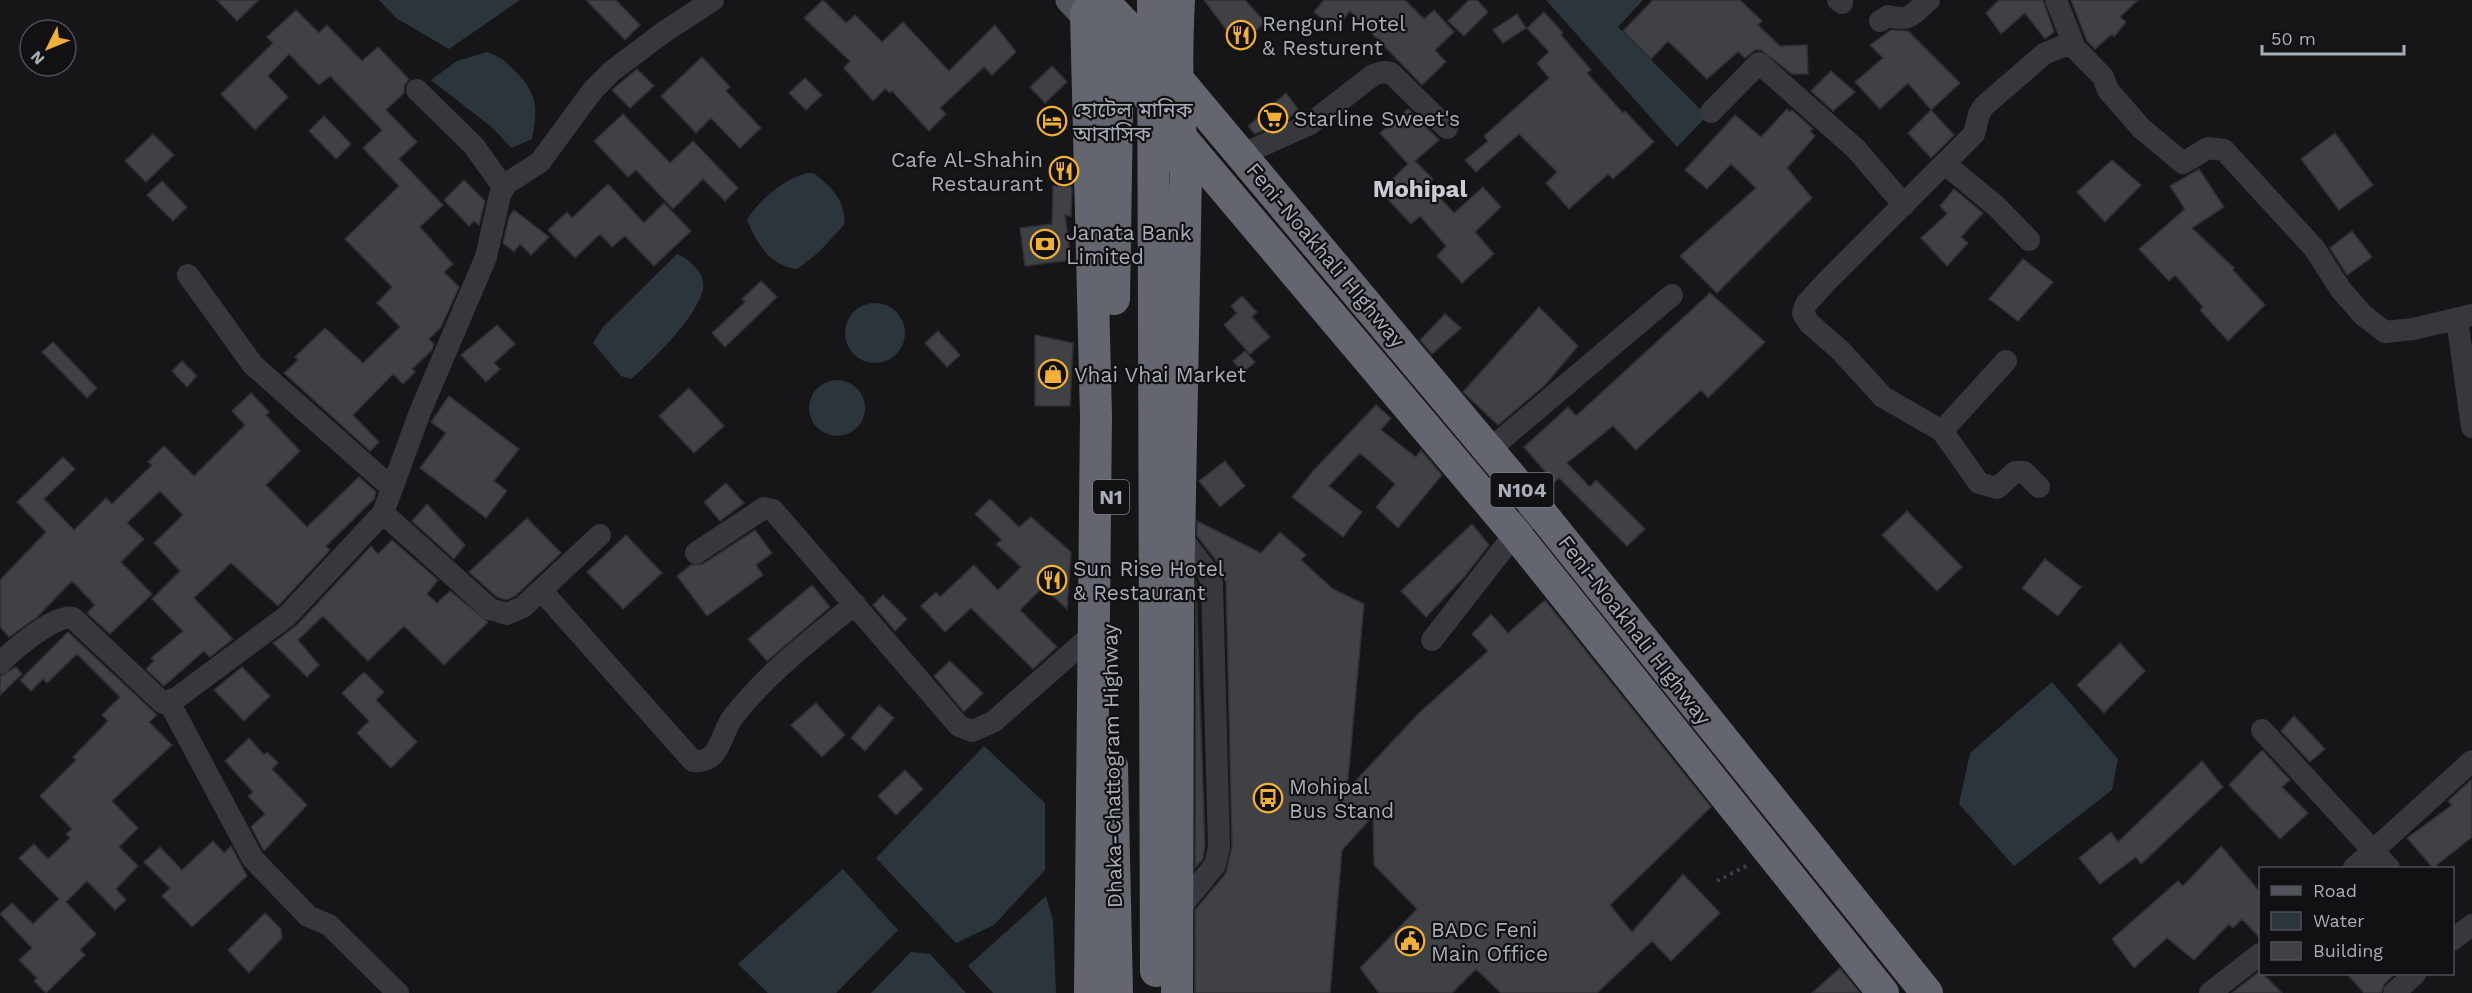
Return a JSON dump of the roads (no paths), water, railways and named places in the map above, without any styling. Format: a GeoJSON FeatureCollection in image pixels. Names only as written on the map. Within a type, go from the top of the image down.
{"type":"FeatureCollection","features":[{"type":"Feature","properties":{"kind":"highway","name":"Dhaka-Chattogram Highway"},"geometry":{"type":"LineString","coordinates":[[1117,993],[1109,626],[1119,0]]}},
{"type":"Feature","properties":{"kind":"highway","name":"Dhaka-Chattogram Highway"},"geometry":{"type":"LineString","coordinates":[[1153,0],[1156,993]]}},
{"type":"Feature","properties":{"kind":"highway"},"geometry":{"type":"LineString","coordinates":[[1177,993],[1180,536],[1186,173],[1179,135],[1176,76],[1179,0]]}},
{"type":"Feature","properties":{"kind":"highway"},"geometry":{"type":"LineString","coordinates":[[1086,5],[1096,416],[1090,993]]}},
{"type":"Feature","properties":{"kind":"highway","name":"Feni-Noakhali HIghway"},"geometry":{"type":"LineString","coordinates":[[1086,5],[1176,76],[1538,509],[1927,993]]}},
{"type":"Feature","properties":{"kind":"highway","name":"Feni-Noakhali HIghway"},"geometry":{"type":"LineString","coordinates":[[1086,5],[1179,135],[1514,532],[1883,993]]}},
{"type":"Feature","properties":{"kind":"street"},"geometry":{"type":"LineString","coordinates":[[4,652],[56,620],[66,616],[73,618],[159,701],[169,702],[287,616],[383,513],[486,256],[504,188],[523,171],[540,162],[593,90],[612,71],[664,32],[713,0]]}},
{"type":"Feature","properties":{"kind":"street"},"geometry":{"type":"LineString","coordinates":[[1880,21],[1888,16],[1899,20],[1905,19],[1929,0]]}},
{"type":"Feature","properties":{"kind":"street"},"geometry":{"type":"LineString","coordinates":[[2056,0],[2074,45],[2103,77],[2108,90],[2141,128],[2183,163],[2208,148],[2224,150],[2314,248],[2341,290],[2363,315],[2385,332],[2413,329],[2464,317],[2472,427]]}},
{"type":"Feature","properties":{"kind":"street"},"geometry":{"type":"LineString","coordinates":[[2039,487],[2024,472],[2015,472],[1997,488],[1979,483],[1942,431],[1883,397],[1840,350],[1809,323],[1803,313],[1806,304],[1974,134],[1979,114],[1984,106],[2044,54],[2070,43],[2074,45]]}},
{"type":"Feature","properties":{"kind":"street"},"geometry":{"type":"LineString","coordinates":[[1711,112],[1759,63],[1856,150],[1904,205]]}},
{"type":"Feature","properties":{"kind":"street"},"geometry":{"type":"LineString","coordinates":[[1241,155],[1310,124],[1373,75],[1383,72],[1391,74],[1447,128]]}},
{"type":"Feature","properties":{"kind":"street"},"geometry":{"type":"LineString","coordinates":[[417,90],[474,146],[504,188]]}},
{"type":"Feature","properties":{"kind":"street"},"geometry":{"type":"LineString","coordinates":[[1945,164],[1996,206],[2029,240]]}},
{"type":"Feature","properties":{"kind":"street"},"geometry":{"type":"LineString","coordinates":[[188,275],[253,365],[392,488]]}},
{"type":"Feature","properties":{"kind":"street"},"geometry":{"type":"LineString","coordinates":[[1489,450],[1672,295]]}},
{"type":"Feature","properties":{"kind":"street"},"geometry":{"type":"LineString","coordinates":[[1942,431],[2006,361]]}},
{"type":"Feature","properties":{"kind":"street"},"geometry":{"type":"LineString","coordinates":[[696,554],[764,508],[772,510],[855,603],[959,726],[972,731],[993,722],[1093,634]]}},
{"type":"Feature","properties":{"kind":"street"},"geometry":{"type":"LineString","coordinates":[[1432,640],[1514,532],[1538,509]]}},
{"type":"Feature","properties":{"kind":"street"},"geometry":{"type":"LineString","coordinates":[[383,513],[490,609],[507,614],[523,607],[600,535]]}},
{"type":"Feature","properties":{"kind":"street"},"geometry":{"type":"LineString","coordinates":[[541,590],[693,761],[700,762],[710,758],[719,748],[731,720],[768,677],[855,603]]}},
{"type":"Feature","properties":{"kind":"street"},"geometry":{"type":"LineString","coordinates":[[169,702],[253,859],[308,916],[329,925],[398,993]]}},
{"type":"Feature","properties":{"kind":"street"},"geometry":{"type":"LineString","coordinates":[[2262,730],[2388,867]]}},
{"type":"Feature","properties":{"kind":"street"},"geometry":{"type":"LineString","coordinates":[[2355,867],[2472,761]]}},
{"type":"Feature","properties":{"kind":"street"},"geometry":{"type":"LineString","coordinates":[[2454,940],[2472,925]]}},
{"type":"Feature","properties":{"kind":"street"},"geometry":{"type":"LineString","coordinates":[[2210,993],[2259,955]]}},
{"type":"Feature","properties":{"kind":"street"},"geometry":{"type":"LineString","coordinates":[[2394,993],[2414,975]]}},
{"type":"Feature","properties":{"kind":"water"},"geometry":{"type":"Polygon","coordinates":[[[379,0],[520,0],[449,49],[396,18],[379,0]]]}},
{"type":"Feature","properties":{"kind":"water"},"geometry":{"type":"Polygon","coordinates":[[[1546,0],[1643,0],[1618,27],[1707,116],[1677,147],[1546,0]]]}},
{"type":"Feature","properties":{"kind":"water"},"geometry":{"type":"Polygon","coordinates":[[[487,52],[502,59],[522,78],[534,101],[535,118],[532,139],[511,148],[494,129],[431,80],[457,61],[487,52]]]}},
{"type":"Feature","properties":{"kind":"water"},"geometry":{"type":"Polygon","coordinates":[[[807,173],[814,173],[836,196],[843,209],[844,225],[818,253],[797,269],[787,267],[772,258],[760,245],[747,220],[758,205],[773,191],[807,173]]]}},
{"type":"Feature","properties":{"kind":"water"},"geometry":{"type":"Polygon","coordinates":[[[677,254],[687,259],[702,277],[703,289],[699,300],[683,325],[651,361],[631,379],[621,376],[593,343],[603,327],[677,254]]]}},
{"type":"Feature","properties":{"kind":"water"},"geometry":{"type":"Polygon","coordinates":[[[869,303],[881,303],[892,308],[900,316],[905,333],[903,345],[892,358],[881,363],[869,363],[858,358],[850,350],[845,339],[845,327],[850,316],[858,308],[869,303]]]}},
{"type":"Feature","properties":{"kind":"water"},"geometry":{"type":"Polygon","coordinates":[[[831,380],[843,380],[853,384],[861,392],[865,408],[861,424],[853,432],[843,436],[831,436],[821,432],[813,424],[809,414],[809,402],[813,392],[821,384],[831,380]]]}},
{"type":"Feature","properties":{"kind":"water"},"geometry":{"type":"Polygon","coordinates":[[[2052,682],[2118,759],[2112,790],[2014,866],[1959,804],[1970,753],[2052,682]]]}},
{"type":"Feature","properties":{"kind":"water"},"geometry":{"type":"Polygon","coordinates":[[[984,746],[1045,803],[1045,870],[994,925],[956,943],[876,858],[984,746]]]}},
{"type":"Feature","properties":{"kind":"water"},"geometry":{"type":"Polygon","coordinates":[[[843,869],[898,930],[836,993],[768,993],[738,964],[843,869]]]}},
{"type":"Feature","properties":{"kind":"water"},"geometry":{"type":"Polygon","coordinates":[[[1046,896],[1053,921],[1056,993],[993,993],[968,966],[1046,896]]]}},
{"type":"Feature","properties":{"kind":"water"},"geometry":{"type":"Polygon","coordinates":[[[911,952],[930,954],[966,993],[871,993],[911,952]]]}},
{"type":"Feature","properties":{"kind":"place","name":"Renguni Hotel & Resturent"},"geometry":{"type":"Point","coordinates":[1241,35]}},
{"type":"Feature","properties":{"kind":"place","name":"Starline Sweet's"},"geometry":{"type":"Point","coordinates":[1273,118]}},
{"type":"Feature","properties":{"kind":"place","name":"হোটেল মানিক আবাসিক"},"geometry":{"type":"Point","coordinates":[1052,121]}},
{"type":"Feature","properties":{"kind":"place","name":"Cafe Al-Shahin Restaurant"},"geometry":{"type":"Point","coordinates":[1064,171]}},
{"type":"Feature","properties":{"kind":"place","name":"Janata Bank Limited"},"geometry":{"type":"Point","coordinates":[1045,244]}},
{"type":"Feature","properties":{"kind":"place","name":"Vhai Vhai Market"},"geometry":{"type":"Point","coordinates":[1053,374]}},
{"type":"Feature","properties":{"kind":"place","name":"Sun Rise Hotel & Restaurant"},"geometry":{"type":"Point","coordinates":[1052,580]}},
{"type":"Feature","properties":{"kind":"place","name":"Mohipal Bus Stand"},"geometry":{"type":"Point","coordinates":[1268,798]}},
{"type":"Feature","properties":{"kind":"place","name":"BADC Feni Main Office"},"geometry":{"type":"Point","coordinates":[1410,941]}},
{"type":"Feature","properties":{"kind":"district","name":"Mohipal"},"geometry":{"type":"Point","coordinates":[1420,189]}}]}
